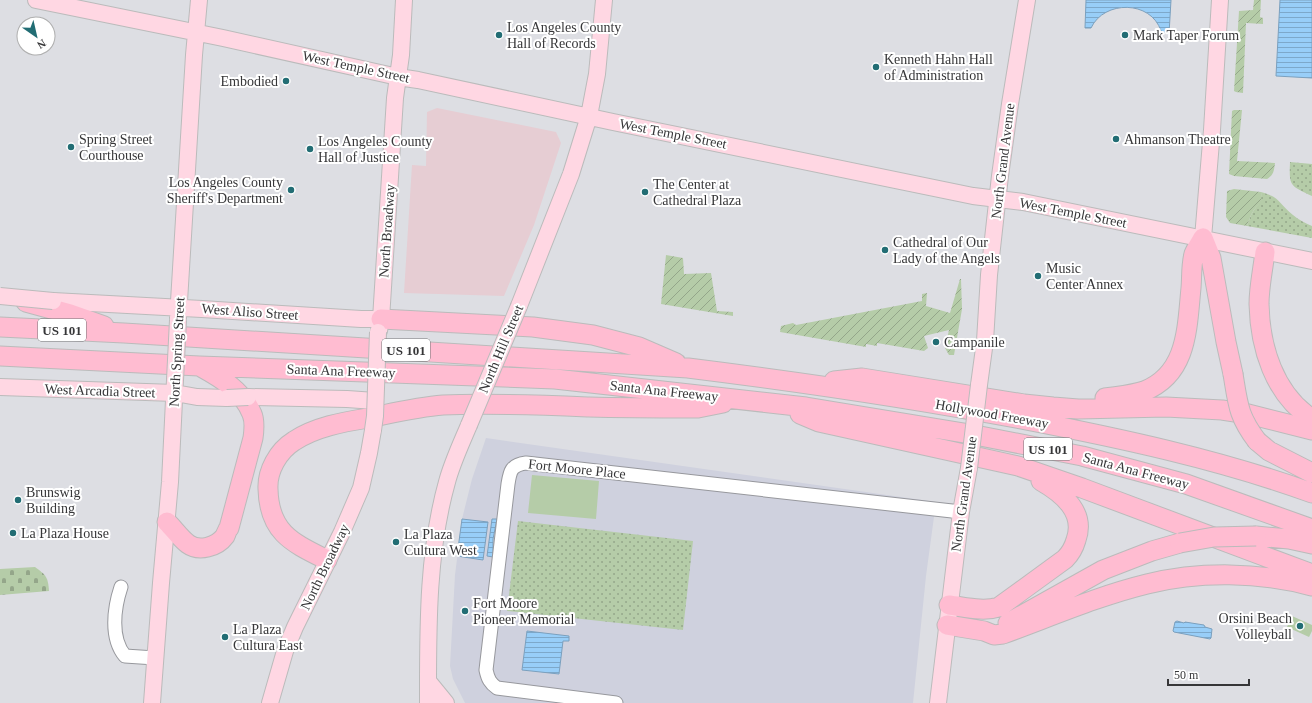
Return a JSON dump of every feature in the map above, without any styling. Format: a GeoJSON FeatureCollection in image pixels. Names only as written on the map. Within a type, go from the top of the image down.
{"type":"FeatureCollection","features":[{"type":"Feature","properties":{"kind":"highway"},"geometry":{"type":"LineString","coordinates":[[1203,238],[1211,258],[1226,342],[1241,414],[1245,424],[1257,441],[1269,451],[1308,471]]}},
{"type":"Feature","properties":{"kind":"highway"},"geometry":{"type":"LineString","coordinates":[[1024,404],[1056,400],[1088,400],[1126,395],[1144,391],[1159,382],[1170,372],[1179,360],[1186,338],[1194,254],[1203,238]]}},
{"type":"Feature","properties":{"kind":"highway"},"geometry":{"type":"LineString","coordinates":[[1266,252],[1260,284],[1259,304],[1262,337],[1267,356],[1273,374],[1284,391],[1295,404],[1312,419]]}},
{"type":"Feature","properties":{"kind":"highway"},"geometry":{"type":"LineString","coordinates":[[0,291],[20,301],[70,314],[124,333]]}},
{"type":"Feature","properties":{"kind":"highway"},"geometry":{"type":"LineString","coordinates":[[380,325],[533,327],[593,335],[639,347],[688,368]]}},
{"type":"Feature","properties":{"kind":"highway","name":"Santa Ana Freeway"},"geometry":{"type":"LineString","coordinates":[[0,327],[124,333],[688,368],[808,383]]}},
{"type":"Feature","properties":{"kind":"highway","name":"Santa Ana Freeway"},"geometry":{"type":"LineString","coordinates":[[0,356],[200,366],[555,379],[777,403],[856,414],[1082,456],[1186,484],[1312,534]]}},
{"type":"Feature","properties":{"kind":"highway"},"geometry":{"type":"LineString","coordinates":[[167,522],[189,545],[196,547],[209,547],[218,543],[225,536],[229,528],[253,438],[254,427],[252,414],[245,402],[228,382],[200,366]]}},
{"type":"Feature","properties":{"kind":"highway"},"geometry":{"type":"LineString","coordinates":[[808,383],[862,378],[1024,404],[1078,409],[1166,407],[1222,410],[1255,415],[1312,430]]}},
{"type":"Feature","properties":{"kind":"highway","name":"Hollywood Freeway"},"geometry":{"type":"LineString","coordinates":[[808,383],[959,408],[1086,432],[1197,458],[1309,492]]}},
{"type":"Feature","properties":{"kind":"highway"},"geometry":{"type":"LineString","coordinates":[[327,560],[288,539],[275,522],[268,502],[268,484],[271,468],[281,452],[292,441],[311,432],[349,422],[420,408],[443,406],[505,404],[698,408],[739,400]]}},
{"type":"Feature","properties":{"kind":"highway"},"geometry":{"type":"LineString","coordinates":[[777,403],[818,422],[1018,466],[1082,488],[1312,574]]}},
{"type":"Feature","properties":{"kind":"highway"},"geometry":{"type":"LineString","coordinates":[[949,605],[982,609],[999,607],[1065,559],[1070,554],[1078,536],[1079,523],[1077,514],[1070,503],[1060,494],[1036,478],[986,458]]}},
{"type":"Feature","properties":{"kind":"highway"},"geometry":{"type":"LineString","coordinates":[[984,631],[1002,626],[1113,565],[1164,547],[1214,537],[1256,536],[1289,539],[1312,534]]}},
{"type":"Feature","properties":{"kind":"highway"},"geometry":{"type":"LineString","coordinates":[[947,625],[984,631],[994,635],[1003,634],[1105,597],[1146,584],[1170,580],[1225,575],[1273,579],[1312,586]]}},
{"type":"Feature","properties":{"kind":"main road","name":"West Temple Street"},"geometry":{"type":"LineString","coordinates":[[36,0],[196,32],[398,77],[973,196],[998,198],[1312,261]]}},
{"type":"Feature","properties":{"kind":"main road","name":"North Spring Street"},"geometry":{"type":"LineString","coordinates":[[152,703],[167,522],[199,0]]}},
{"type":"Feature","properties":{"kind":"main road","name":"North Broadway"},"geometry":{"type":"LineString","coordinates":[[270,703],[276,678],[288,645],[327,560],[348,520],[361,488],[369,453],[375,401],[395,98],[401,56],[404,0]]}},
{"type":"Feature","properties":{"kind":"main road","name":"North Hill Street"},"geometry":{"type":"LineString","coordinates":[[428,703],[429,619],[433,554],[437,525],[447,481],[572,174],[589,116],[597,74],[604,0]]}},
{"type":"Feature","properties":{"kind":"main road","name":"North Grand Avenue"},"geometry":{"type":"LineString","coordinates":[[938,703],[961,512],[969,468],[985,341],[989,275],[998,198],[1010,104],[1027,0]]}},
{"type":"Feature","properties":{"kind":"main road"},"geometry":{"type":"LineString","coordinates":[[1203,238],[1212,130],[1220,0]]}},
{"type":"Feature","properties":{"kind":"main road","name":"West Aliso Street"},"geometry":{"type":"LineString","coordinates":[[0,296],[179,314],[361,319],[380,325]]}},
{"type":"Feature","properties":{"kind":"main road","name":"West Arcadia Street"},"geometry":{"type":"LineString","coordinates":[[0,387],[175,387],[197,397],[350,399],[375,401]]}},
{"type":"Feature","properties":{"kind":"main road"},"geometry":{"type":"LineString","coordinates":[[428,681],[446,703]]}},
{"type":"Feature","properties":{"kind":"street","name":"Fort Moore Place"},"geometry":{"type":"LineString","coordinates":[[616,703],[497,688],[491,684],[487,678],[486,670],[508,484],[510,472],[513,468],[520,464],[526,463],[961,512]]}},
{"type":"Feature","properties":{"kind":"street"},"geometry":{"type":"LineString","coordinates":[[121,587],[116,605],[115,634],[120,650],[125,656],[155,658]]}},
{"type":"Feature","properties":{"kind":"shaded area"},"geometry":{"type":"Polygon","coordinates":[[[437,108],[556,132],[561,143],[534,225],[504,296],[404,293],[412,165],[426,166],[427,112],[437,108]]]}},
{"type":"Feature","properties":{"kind":"shaded area"},"geometry":{"type":"Polygon","coordinates":[[[486,438],[936,502],[926,576],[913,703],[465,703],[453,679],[450,666],[455,575],[462,519],[472,479],[486,438]]]}},
{"type":"Feature","properties":{"kind":"green space"},"geometry":{"type":"Polygon","coordinates":[[[1254,0],[1261,0],[1260,17],[1263,18],[1263,24],[1246,23],[1243,93],[1236,92],[1234,91],[1239,11],[1253,10],[1254,0]]]}},
{"type":"Feature","properties":{"kind":"green space"},"geometry":{"type":"Polygon","coordinates":[[[1242,110],[1237,161],[1275,163],[1272,174],[1267,179],[1234,176],[1229,174],[1232,111],[1242,110]]]}},
{"type":"Feature","properties":{"kind":"green space"},"geometry":{"type":"Polygon","coordinates":[[[1290,162],[1312,164],[1312,196],[1299,190],[1292,184],[1290,176],[1290,162]]]}},
{"type":"Feature","properties":{"kind":"green space"},"geometry":{"type":"Polygon","coordinates":[[[1234,189],[1261,192],[1260,202],[1252,213],[1247,226],[1230,223],[1226,217],[1227,191],[1234,189]]]}},
{"type":"Feature","properties":{"kind":"green space"},"geometry":{"type":"Polygon","coordinates":[[[1261,192],[1272,196],[1295,217],[1312,226],[1312,238],[1247,226],[1252,213],[1260,202],[1261,192]]]}},
{"type":"Feature","properties":{"kind":"green space"},"geometry":{"type":"Polygon","coordinates":[[[666,255],[683,258],[684,274],[711,273],[717,311],[733,312],[733,316],[661,304],[666,255]]]}},
{"type":"Feature","properties":{"kind":"green space"},"geometry":{"type":"Polygon","coordinates":[[[960,279],[962,309],[954,355],[949,355],[945,348],[949,330],[924,336],[928,348],[924,351],[877,343],[877,346],[866,344],[866,347],[780,332],[781,326],[793,323],[796,325],[922,301],[922,294],[927,293],[926,306],[950,313],[960,279]]]}},
{"type":"Feature","properties":{"kind":"green space"},"geometry":{"type":"Polygon","coordinates":[[[532,475],[599,481],[596,519],[528,513],[532,475]]]}},
{"type":"Feature","properties":{"kind":"green space"},"geometry":{"type":"Polygon","coordinates":[[[518,521],[693,541],[683,630],[507,611],[518,521]]]}},
{"type":"Feature","properties":{"kind":"green space"},"geometry":{"type":"Polygon","coordinates":[[[35,567],[46,577],[49,591],[0,595],[0,569],[35,567]]]}},
{"type":"Feature","properties":{"kind":"green space","name":"Orsini Beach Volleyball"},"geometry":{"type":"Polygon","coordinates":[[[1292,616],[1312,625],[1312,631],[1309,637],[1287,627],[1292,616]]]}},
{"type":"Feature","properties":{"kind":"water"},"geometry":{"type":"Polygon","coordinates":[[[1086,0],[1171,0],[1169,34],[1161,31],[1156,21],[1148,14],[1138,9],[1127,7],[1116,8],[1106,12],[1097,19],[1091,28],[1085,28],[1086,0]]]}},
{"type":"Feature","properties":{"kind":"water"},"geometry":{"type":"Polygon","coordinates":[[[1280,0],[1312,0],[1312,78],[1276,76],[1280,0]]]}},
{"type":"Feature","properties":{"kind":"water"},"geometry":{"type":"Polygon","coordinates":[[[462,519],[488,522],[483,560],[457,556],[462,519]]]}},
{"type":"Feature","properties":{"kind":"water"},"geometry":{"type":"Polygon","coordinates":[[[492,519],[497,519],[493,539],[493,557],[487,556],[492,519]]]}},
{"type":"Feature","properties":{"kind":"water"},"geometry":{"type":"Polygon","coordinates":[[[1177,621],[1204,625],[1205,627],[1212,629],[1211,638],[1174,632],[1175,622],[1177,621]]]}},
{"type":"Feature","properties":{"kind":"water"},"geometry":{"type":"Polygon","coordinates":[[[527,631],[569,636],[569,641],[563,641],[559,674],[522,670],[527,631]]]}},
{"type":"Feature","properties":{"kind":"place","name":"Los Angeles County Hall of Records"},"geometry":{"type":"Point","coordinates":[499,35]}},
{"type":"Feature","properties":{"kind":"place","name":"Mark Taper Forum"},"geometry":{"type":"Point","coordinates":[1125,35]}},
{"type":"Feature","properties":{"kind":"place","name":"Kenneth Hahn Hall of Administration"},"geometry":{"type":"Point","coordinates":[876,67]}},
{"type":"Feature","properties":{"kind":"place","name":"Embodied"},"geometry":{"type":"Point","coordinates":[286,81]}},
{"type":"Feature","properties":{"kind":"place","name":"Ahmanson Theatre"},"geometry":{"type":"Point","coordinates":[1116,139]}},
{"type":"Feature","properties":{"kind":"place","name":"Spring Street Courthouse"},"geometry":{"type":"Point","coordinates":[71,147]}},
{"type":"Feature","properties":{"kind":"place","name":"Los Angeles County Hall of Justice"},"geometry":{"type":"Point","coordinates":[310,149]}},
{"type":"Feature","properties":{"kind":"place","name":"Los Angeles County Sheriff's Department"},"geometry":{"type":"Point","coordinates":[291,190]}},
{"type":"Feature","properties":{"kind":"place","name":"The Center at Cathedral Plaza"},"geometry":{"type":"Point","coordinates":[645,192]}},
{"type":"Feature","properties":{"kind":"place","name":"Cathedral of Our Lady of the Angels"},"geometry":{"type":"Point","coordinates":[885,250]}},
{"type":"Feature","properties":{"kind":"place","name":"Music Center Annex"},"geometry":{"type":"Point","coordinates":[1038,276]}},
{"type":"Feature","properties":{"kind":"place","name":"Campanile"},"geometry":{"type":"Point","coordinates":[936,342]}},
{"type":"Feature","properties":{"kind":"place","name":"Brunswig Building"},"geometry":{"type":"Point","coordinates":[18,500]}},
{"type":"Feature","properties":{"kind":"place","name":"La Plaza House"},"geometry":{"type":"Point","coordinates":[13,533]}},
{"type":"Feature","properties":{"kind":"place","name":"La Plaza Cultura West"},"geometry":{"type":"Point","coordinates":[396,542]}},
{"type":"Feature","properties":{"kind":"place","name":"Fort Moore Pioneer Memorial"},"geometry":{"type":"Point","coordinates":[465,611]}},
{"type":"Feature","properties":{"kind":"place","name":"Orsini Beach Volleyball"},"geometry":{"type":"Point","coordinates":[1300,626]}},
{"type":"Feature","properties":{"kind":"place","name":"La Plaza Cultura East"},"geometry":{"type":"Point","coordinates":[225,637]}}]}
